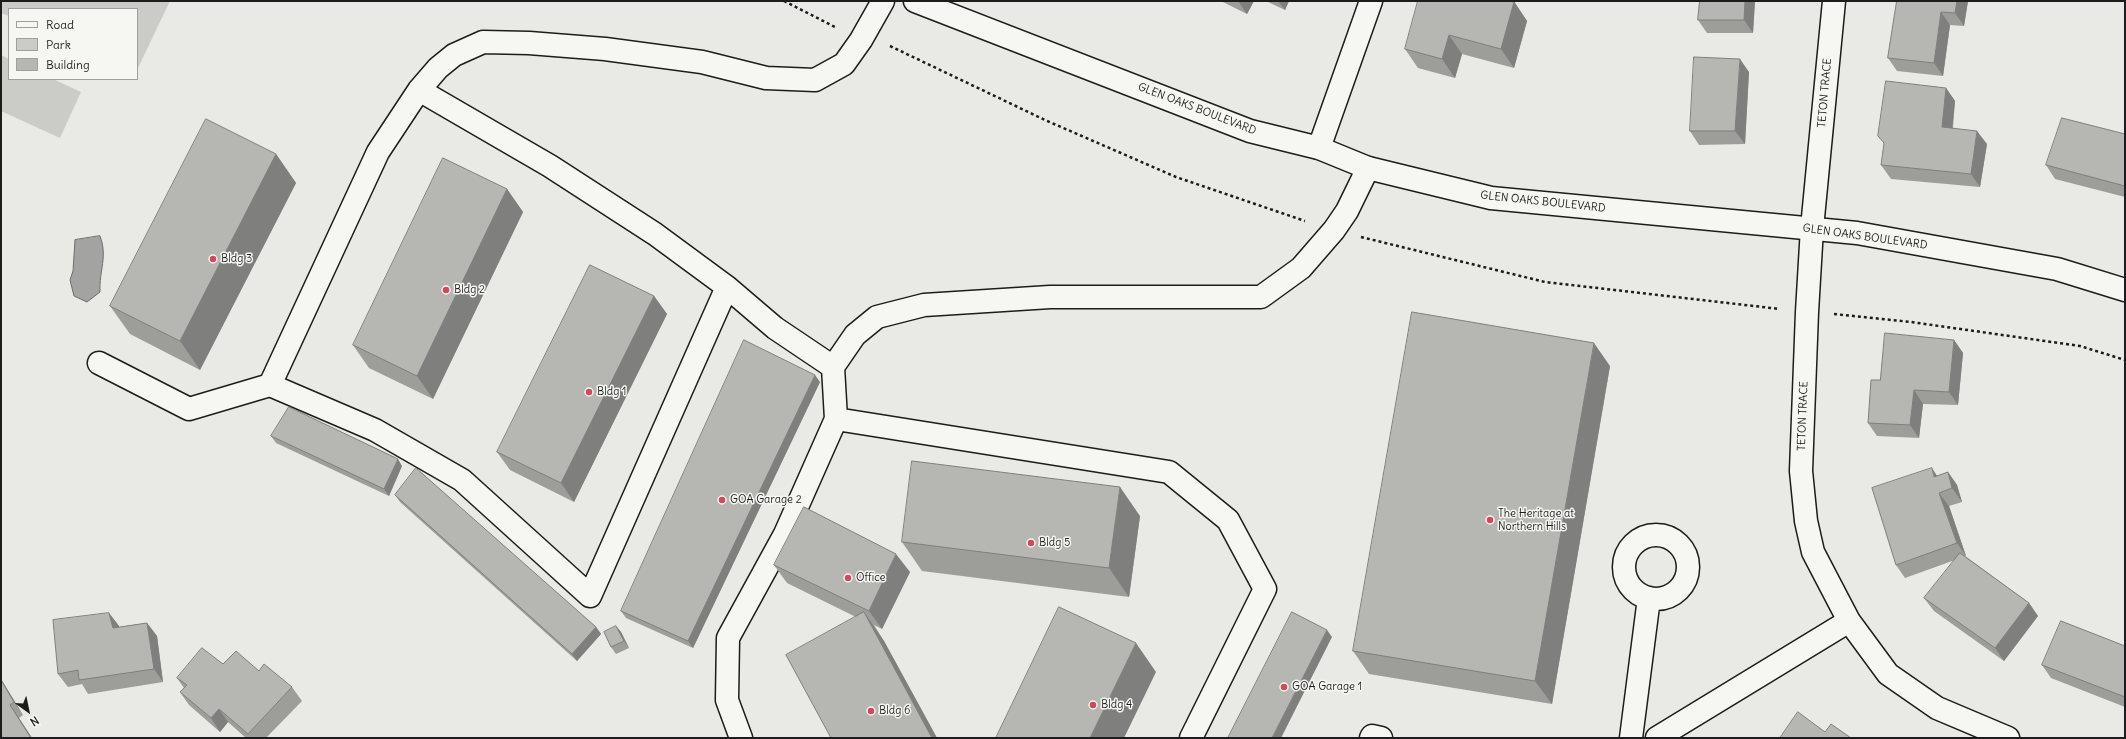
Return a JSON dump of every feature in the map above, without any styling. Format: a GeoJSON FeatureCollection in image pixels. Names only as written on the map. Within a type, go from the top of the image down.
{"type":"FeatureCollection","features":[{"type":"Feature","properties":{"kind":"main road"},"geometry":{"type":"LineString","coordinates":[[270,385],[378,152],[419,90],[438,68],[454,55],[483,42],[605,49],[702,62],[766,78],[815,80],[844,64],[861,40],[883,1]]}},
{"type":"Feature","properties":{"kind":"main road","name":"GLEN OAKS BOULEVARD"},"geometry":{"type":"LineString","coordinates":[[915,1],[1250,131],[1320,148],[1368,168],[1491,198],[1857,233],[2057,269],[2125,290]]}},
{"type":"Feature","properties":{"kind":"main road"},"geometry":{"type":"LineString","coordinates":[[1320,148],[1371,1]]}},
{"type":"Feature","properties":{"kind":"main road","name":"TETON TRACE"},"geometry":{"type":"LineString","coordinates":[[1834,1],[1812,228],[1808,312],[1802,471],[1806,521],[1813,552],[1849,621],[1888,674],[1937,708],[2008,738]]}},
{"type":"Feature","properties":{"kind":"main road"},"geometry":{"type":"LineString","coordinates":[[419,90],[557,170],[655,234],[728,287],[775,328],[833,367]]}},
{"type":"Feature","properties":{"kind":"main road"},"geometry":{"type":"LineString","coordinates":[[741,738],[727,700],[728,638],[785,534],[836,419],[833,367],[855,335],[876,317],[924,304],[1050,297],[1261,297],[1301,268],[1334,230],[1347,211],[1368,168]]}},
{"type":"Feature","properties":{"kind":"main road"},"geometry":{"type":"LineString","coordinates":[[99,363],[189,409],[270,385],[375,430],[462,480],[590,596],[728,287]]}},
{"type":"Feature","properties":{"kind":"main road"},"geometry":{"type":"LineString","coordinates":[[836,419],[1169,472],[1228,520],[1265,589],[1191,738]]}},
{"type":"Feature","properties":{"kind":"main road"},"geometry":{"type":"LineString","coordinates":[[1631,738],[1649,598]]}},
{"type":"Feature","properties":{"kind":"main road"},"geometry":{"type":"LineString","coordinates":[[1657,738],[1849,621]]}},
{"type":"Feature","properties":{"kind":"main road"},"geometry":{"type":"LineString","coordinates":[[1371,738],[1372,736],[1381,738]]}},
{"type":"Feature","properties":{"kind":"path"},"geometry":{"type":"LineString","coordinates":[[784,1],[861,40],[879,41],[1045,120],[1176,177],[1334,230],[1545,282],[1808,312],[1911,322],[2080,346],[2125,360]]}},
{"type":"Feature","properties":{"kind":"green space"},"geometry":{"type":"Polygon","coordinates":[[[1,1],[170,1],[138,68],[138,8],[8,8],[8,16],[1,13],[1,1]]]}},
{"type":"Feature","properties":{"kind":"green space"},"geometry":{"type":"Polygon","coordinates":[[[1,55],[8,58],[8,80],[55,80],[81,92],[60,138],[1,111],[1,55]]]}},
{"type":"Feature","properties":{"kind":"shaded area"},"geometry":{"type":"Polygon","coordinates":[[[100,236],[103,257],[100,292],[87,302],[74,296],[70,280],[73,271],[75,240],[100,236]]]}},
{"type":"Feature","properties":{"kind":"building"},"geometry":{"type":"Polygon","coordinates":[[[1418,1],[1514,2],[1501,49],[1449,35],[1442,59],[1405,49],[1418,1]]]}},
{"type":"Feature","properties":{"kind":"building"},"geometry":{"type":"Polygon","coordinates":[[[1700,1],[1745,1],[1744,20],[1698,20],[1700,1]]]}},
{"type":"Feature","properties":{"kind":"building"},"geometry":{"type":"Polygon","coordinates":[[[1897,1],[1957,1],[1955,13],[1941,12],[1934,63],[1888,58],[1897,1]]]}},
{"type":"Feature","properties":{"kind":"building"},"geometry":{"type":"Polygon","coordinates":[[[1694,57],[1740,59],[1735,131],[1690,131],[1694,57]]]}},
{"type":"Feature","properties":{"kind":"building"},"geometry":{"type":"Polygon","coordinates":[[[1886,81],[1946,88],[1942,127],[1977,131],[1971,174],[1881,165],[1884,143],[1878,136],[1886,81]]]}},
{"type":"Feature","properties":{"kind":"building"},"geometry":{"type":"Polygon","coordinates":[[[2062,118],[2125,134],[2125,186],[2046,165],[2062,118]]]}},
{"type":"Feature","properties":{"kind":"building"},"geometry":{"type":"Polygon","coordinates":[[[206,119],[276,154],[180,341],[110,306],[206,119]]]}},
{"type":"Feature","properties":{"kind":"building","name":"Bldg 2"},"geometry":{"type":"Polygon","coordinates":[[[443,158],[507,189],[417,376],[353,345],[443,158]]]}},
{"type":"Feature","properties":{"kind":"building","name":"Bldg 1"},"geometry":{"type":"Polygon","coordinates":[[[590,265],[654,296],[561,483],[497,452],[590,265]]]}},
{"type":"Feature","properties":{"kind":"building","name":"The Heritage at Northern Hills"},"geometry":{"type":"Polygon","coordinates":[[[1412,312],[1594,343],[1535,681],[1353,651],[1412,312]]]}},
{"type":"Feature","properties":{"kind":"building"},"geometry":{"type":"Polygon","coordinates":[[[1885,333],[1954,340],[1949,392],[1914,390],[1910,425],[1868,423],[1871,380],[1880,380],[1885,333]]]}},
{"type":"Feature","properties":{"kind":"building","name":"GOA Garage 2"},"geometry":{"type":"Polygon","coordinates":[[[744,340],[815,375],[688,641],[621,611],[744,340]]]}},
{"type":"Feature","properties":{"kind":"building"},"geometry":{"type":"Polygon","coordinates":[[[289,407],[398,459],[384,489],[271,436],[289,407]]]}},
{"type":"Feature","properties":{"kind":"building","name":"Bldg 5"},"geometry":{"type":"Polygon","coordinates":[[[912,461],[1120,487],[1109,568],[902,542],[912,461]]]}},
{"type":"Feature","properties":{"kind":"building"},"geometry":{"type":"Polygon","coordinates":[[[416,468],[596,627],[572,654],[395,495],[416,468]]]}},
{"type":"Feature","properties":{"kind":"building"},"geometry":{"type":"Polygon","coordinates":[[[1932,468],[1934,477],[1948,472],[1952,488],[1939,493],[1957,543],[1896,565],[1872,488],[1932,468]]]}},
{"type":"Feature","properties":{"kind":"building","name":"Office"},"geometry":{"type":"Polygon","coordinates":[[[804,507],[896,554],[869,611],[774,565],[804,507]]]}},
{"type":"Feature","properties":{"kind":"building"},"geometry":{"type":"Polygon","coordinates":[[[1960,553],[2029,603],[1995,648],[1924,598],[1960,553]]]}},
{"type":"Feature","properties":{"kind":"building"},"geometry":{"type":"Polygon","coordinates":[[[1059,607],[1136,643],[1090,738],[996,738],[1059,607]]]}},
{"type":"Feature","properties":{"kind":"building","name":"Bldg 6"},"geometry":{"type":"Polygon","coordinates":[[[864,612],[932,738],[831,738],[786,655],[864,612]]]}},
{"type":"Feature","properties":{"kind":"building","name":"GOA Garage 1"},"geometry":{"type":"Polygon","coordinates":[[[1292,612],[1327,630],[1272,738],[1228,738],[1292,612]]]}},
{"type":"Feature","properties":{"kind":"building"},"geometry":{"type":"Polygon","coordinates":[[[109,613],[113,628],[147,623],[154,669],[79,680],[78,670],[58,674],[53,620],[109,613]]]}},
{"type":"Feature","properties":{"kind":"building"},"geometry":{"type":"Polygon","coordinates":[[[2061,621],[2125,646],[2125,697],[2042,665],[2061,621]]]}},
{"type":"Feature","properties":{"kind":"building"},"geometry":{"type":"Polygon","coordinates":[[[616,626],[624,641],[611,647],[604,632],[616,626]]]}},
{"type":"Feature","properties":{"kind":"building"},"geometry":{"type":"Polygon","coordinates":[[[202,648],[223,664],[236,651],[259,671],[264,664],[292,687],[248,734],[219,709],[211,718],[180,692],[187,685],[177,678],[202,648]]]}},
{"type":"Feature","properties":{"kind":"building"},"geometry":{"type":"Polygon","coordinates":[[[1,680],[14,702],[10,705],[31,738],[1,738],[1,680]]]}},
{"type":"Feature","properties":{"kind":"building"},"geometry":{"type":"Polygon","coordinates":[[[1798,712],[1825,732],[1831,724],[1851,738],[1780,738],[1798,712]]]}},
{"type":"Feature","properties":{"kind":"place","name":"Bldg 3"},"geometry":{"type":"Point","coordinates":[213,259]}},
{"type":"Feature","properties":{"kind":"place","name":"Bldg 2"},"geometry":{"type":"Point","coordinates":[446,290]}},
{"type":"Feature","properties":{"kind":"place","name":"Bldg 1"},"geometry":{"type":"Point","coordinates":[589,392]}},
{"type":"Feature","properties":{"kind":"place","name":"GOA Garage 2"},"geometry":{"type":"Point","coordinates":[722,500]}},
{"type":"Feature","properties":{"kind":"place","name":"The Heritage at Northern Hills"},"geometry":{"type":"Point","coordinates":[1490,520]}},
{"type":"Feature","properties":{"kind":"place","name":"Bldg 5"},"geometry":{"type":"Point","coordinates":[1031,543]}},
{"type":"Feature","properties":{"kind":"place","name":"Office"},"geometry":{"type":"Point","coordinates":[848,578]}},
{"type":"Feature","properties":{"kind":"place","name":"GOA Garage 1"},"geometry":{"type":"Point","coordinates":[1284,687]}},
{"type":"Feature","properties":{"kind":"place","name":"Bldg 4"},"geometry":{"type":"Point","coordinates":[1093,705]}},
{"type":"Feature","properties":{"kind":"place","name":"Bldg 6"},"geometry":{"type":"Point","coordinates":[871,711]}}]}
